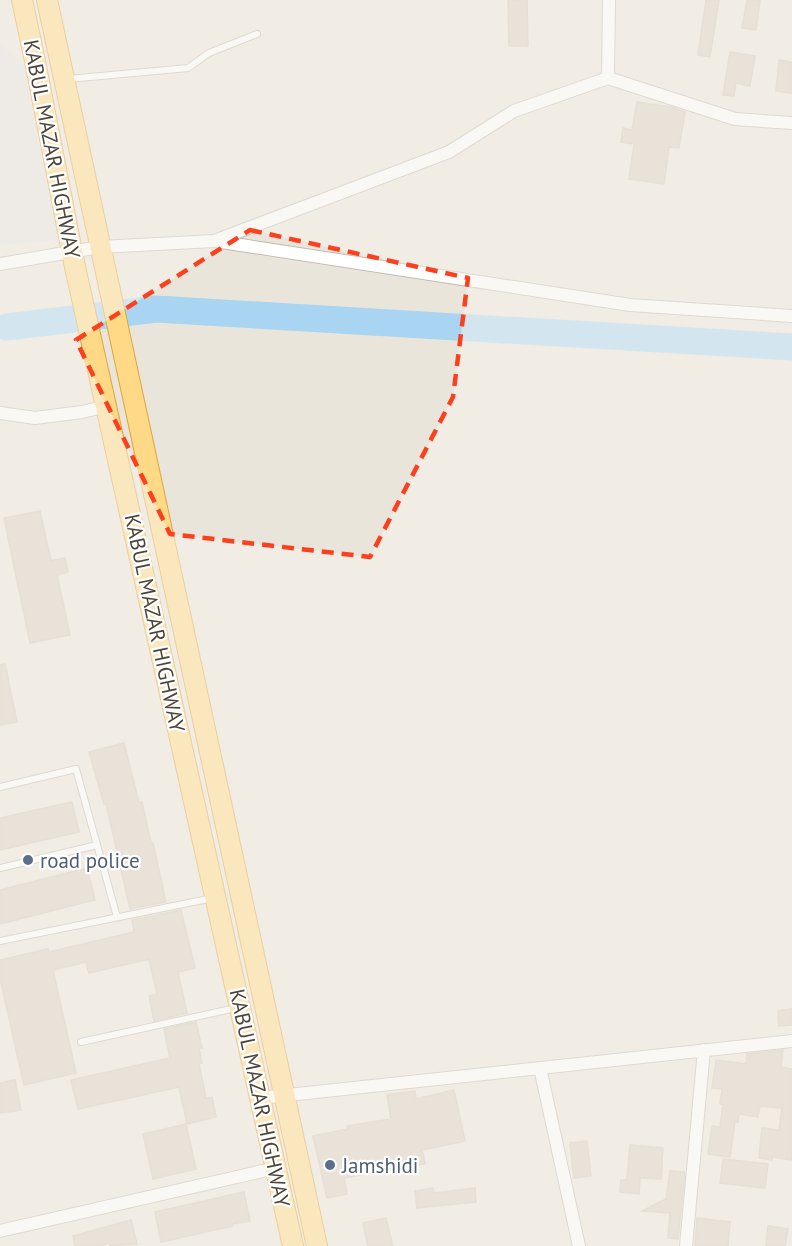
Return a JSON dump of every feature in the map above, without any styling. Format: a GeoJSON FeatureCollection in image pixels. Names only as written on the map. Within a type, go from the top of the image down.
{"type":"FeatureCollection","features":[{"type":"Feature","properties":{"kind":"highway","name":"KABUL MAZAR HIGHWAY"},"geometry":{"type":"LineString","coordinates":[[22,0],[73,260],[293,1246]]}},
{"type":"Feature","properties":{"kind":"highway","name":"KABUL MAZAR HIGHWAY"},"geometry":{"type":"LineString","coordinates":[[47,0],[317,1246]]}},
{"type":"Feature","properties":{"kind":"street"},"geometry":{"type":"LineString","coordinates":[[608,78],[609,0]]}},
{"type":"Feature","properties":{"kind":"street"},"geometry":{"type":"LineString","coordinates":[[0,264],[73,260],[101,253],[214,241],[449,152],[514,111],[608,78],[735,118],[792,123]]}},
{"type":"Feature","properties":{"kind":"street"},"geometry":{"type":"LineString","coordinates":[[214,241],[630,305],[792,316]]}},
{"type":"Feature","properties":{"kind":"street"},"geometry":{"type":"LineString","coordinates":[[0,413],[34,418],[82,412],[107,406]]}},
{"type":"Feature","properties":{"kind":"street"},"geometry":{"type":"LineString","coordinates":[[261,1098],[792,1041]]}},
{"type":"Feature","properties":{"kind":"street"},"geometry":{"type":"LineString","coordinates":[[686,1246],[704,1050]]}},
{"type":"Feature","properties":{"kind":"street"},"geometry":{"type":"LineString","coordinates":[[540,1068],[579,1246]]}},
{"type":"Feature","properties":{"kind":"street"},"geometry":{"type":"LineString","coordinates":[[0,1231],[276,1168]]}},
{"type":"Feature","properties":{"kind":"lane"},"geometry":{"type":"LineString","coordinates":[[64,79],[188,68],[209,53],[257,34]]}},
{"type":"Feature","properties":{"kind":"lane"},"geometry":{"type":"LineString","coordinates":[[0,787],[76,769],[117,917]]}},
{"type":"Feature","properties":{"kind":"lane"},"geometry":{"type":"LineString","coordinates":[[0,868],[97,845]]}},
{"type":"Feature","properties":{"kind":"lane"},"geometry":{"type":"LineString","coordinates":[[0,941],[216,898]]}},
{"type":"Feature","properties":{"kind":"lane"},"geometry":{"type":"LineString","coordinates":[[81,1041],[240,1007]]}},
{"type":"Feature","properties":{"kind":"highlighted area"},"geometry":{"type":"Polygon","coordinates":[[[250,230],[468,278],[453,397],[370,557],[170,534],[76,340],[250,230]]]}},
{"type":"Feature","properties":{"kind":"shaded area"},"geometry":{"type":"Polygon","coordinates":[[[0,0],[792,0],[792,1246],[0,1246],[0,0]]]}},
{"type":"Feature","properties":{"kind":"shaded area"},"geometry":{"type":"Polygon","coordinates":[[[0,45],[23,62],[59,240],[0,245],[0,45]]]}},
{"type":"Feature","properties":{"kind":"building"},"geometry":{"type":"Polygon","coordinates":[[[508,0],[527,0],[528,46],[509,46],[508,0]]]}},
{"type":"Feature","properties":{"kind":"building"},"geometry":{"type":"Polygon","coordinates":[[[706,0],[719,0],[710,57],[698,55],[706,0]]]}},
{"type":"Feature","properties":{"kind":"building"},"geometry":{"type":"Polygon","coordinates":[[[747,0],[760,0],[756,30],[742,28],[747,0]]]}},
{"type":"Feature","properties":{"kind":"building"},"geometry":{"type":"Polygon","coordinates":[[[730,52],[755,56],[750,86],[736,83],[734,96],[723,95],[730,52]]]}},
{"type":"Feature","properties":{"kind":"building"},"geometry":{"type":"Polygon","coordinates":[[[779,60],[792,62],[792,93],[776,91],[779,60]]]}},
{"type":"Feature","properties":{"kind":"building"},"geometry":{"type":"Polygon","coordinates":[[[637,102],[671,107],[685,112],[679,148],[669,147],[664,184],[629,179],[634,144],[621,142],[623,128],[632,130],[637,102]]]}},
{"type":"Feature","properties":{"kind":"building"},"geometry":{"type":"Polygon","coordinates":[[[40,511],[51,561],[65,558],[68,572],[57,575],[70,635],[30,643],[4,518],[40,511]]]}},
{"type":"Feature","properties":{"kind":"building"},"geometry":{"type":"Polygon","coordinates":[[[5,664],[17,722],[0,725],[0,665],[5,664]]]}},
{"type":"Feature","properties":{"kind":"building"},"geometry":{"type":"Polygon","coordinates":[[[124,743],[139,803],[142,802],[151,843],[153,843],[166,902],[130,909],[106,804],[104,804],[89,752],[124,743]]]}},
{"type":"Feature","properties":{"kind":"building"},"geometry":{"type":"Polygon","coordinates":[[[72,802],[79,832],[0,850],[0,818],[72,802]]]}},
{"type":"Feature","properties":{"kind":"building"},"geometry":{"type":"Polygon","coordinates":[[[87,868],[95,900],[0,924],[0,890],[87,868]]]}},
{"type":"Feature","properties":{"kind":"building"},"geometry":{"type":"Polygon","coordinates":[[[181,910],[195,968],[178,972],[187,1013],[154,1021],[149,996],[157,994],[149,959],[89,973],[86,962],[53,970],[76,1073],[24,1085],[0,978],[0,960],[48,949],[49,952],[134,932],[132,920],[181,910]]]}},
{"type":"Feature","properties":{"kind":"building"},"geometry":{"type":"Polygon","coordinates":[[[792,1009],[792,1025],[779,1026],[778,1011],[792,1009]]]}},
{"type":"Feature","properties":{"kind":"building"},"geometry":{"type":"Polygon","coordinates":[[[196,1022],[202,1048],[199,1048],[202,1063],[199,1064],[206,1098],[212,1097],[216,1117],[187,1124],[179,1087],[78,1109],[71,1080],[170,1058],[164,1029],[196,1022]]]}},
{"type":"Feature","properties":{"kind":"building"},"geometry":{"type":"Polygon","coordinates":[[[783,1050],[781,1067],[792,1069],[792,1160],[759,1158],[762,1128],[779,1130],[782,1108],[760,1106],[758,1117],[739,1114],[738,1122],[735,1122],[730,1157],[708,1154],[712,1126],[720,1127],[723,1104],[720,1104],[722,1089],[712,1088],[716,1060],[746,1064],[747,1054],[783,1050]]]}},
{"type":"Feature","properties":{"kind":"building"},"geometry":{"type":"Polygon","coordinates":[[[15,1080],[21,1110],[0,1113],[0,1083],[15,1080]]]}},
{"type":"Feature","properties":{"kind":"building"},"geometry":{"type":"Polygon","coordinates":[[[454,1090],[465,1141],[422,1150],[425,1164],[344,1178],[347,1194],[327,1198],[313,1136],[348,1129],[347,1126],[391,1119],[387,1095],[415,1091],[416,1099],[454,1090]]]}},
{"type":"Feature","properties":{"kind":"building"},"geometry":{"type":"Polygon","coordinates":[[[186,1124],[196,1169],[153,1179],[143,1134],[186,1124]]]}},
{"type":"Feature","properties":{"kind":"building"},"geometry":{"type":"Polygon","coordinates":[[[587,1141],[591,1176],[574,1178],[570,1143],[587,1141]]]}},
{"type":"Feature","properties":{"kind":"building"},"geometry":{"type":"Polygon","coordinates":[[[630,1145],[663,1148],[661,1179],[640,1178],[639,1194],[620,1192],[621,1180],[627,1180],[630,1145]]]}},
{"type":"Feature","properties":{"kind":"building"},"geometry":{"type":"Polygon","coordinates":[[[723,1159],[768,1164],[765,1188],[720,1183],[723,1159]]]}},
{"type":"Feature","properties":{"kind":"building"},"geometry":{"type":"Polygon","coordinates":[[[670,1171],[685,1172],[678,1239],[668,1238],[670,1213],[642,1211],[666,1199],[670,1171]]]}},
{"type":"Feature","properties":{"kind":"building"},"geometry":{"type":"Polygon","coordinates":[[[433,1188],[434,1193],[475,1188],[476,1202],[417,1208],[415,1191],[433,1188]]]}},
{"type":"Feature","properties":{"kind":"building"},"geometry":{"type":"Polygon","coordinates":[[[244,1192],[250,1221],[161,1242],[155,1212],[244,1192]]]}},
{"type":"Feature","properties":{"kind":"building"},"geometry":{"type":"Polygon","coordinates":[[[386,1218],[393,1246],[368,1246],[363,1223],[386,1218]]]}},
{"type":"Feature","properties":{"kind":"building"},"geometry":{"type":"Polygon","coordinates":[[[697,1218],[730,1222],[728,1246],[695,1246],[697,1218]]]}},
{"type":"Feature","properties":{"kind":"building"},"geometry":{"type":"Polygon","coordinates":[[[131,1220],[137,1244],[110,1246],[109,1243],[99,1246],[75,1246],[73,1236],[131,1220]]]}},
{"type":"Feature","properties":{"kind":"building"},"geometry":{"type":"Polygon","coordinates":[[[768,1226],[788,1229],[785,1246],[766,1246],[768,1226]]]}},
{"type":"Feature","properties":{"kind":"waterway"},"geometry":{"type":"LineString","coordinates":[[7,327],[156,309],[792,347]]}},
{"type":"Feature","properties":{"kind":"waterway"},"geometry":{"type":"LineString","coordinates":[[0,328],[7,327]]}},
{"type":"Feature","properties":{"kind":"place","name":"road police"},"geometry":{"type":"Point","coordinates":[28,860]}},
{"type":"Feature","properties":{"kind":"place","name":"Jamshidi"},"geometry":{"type":"Point","coordinates":[330,1165]}}]}
